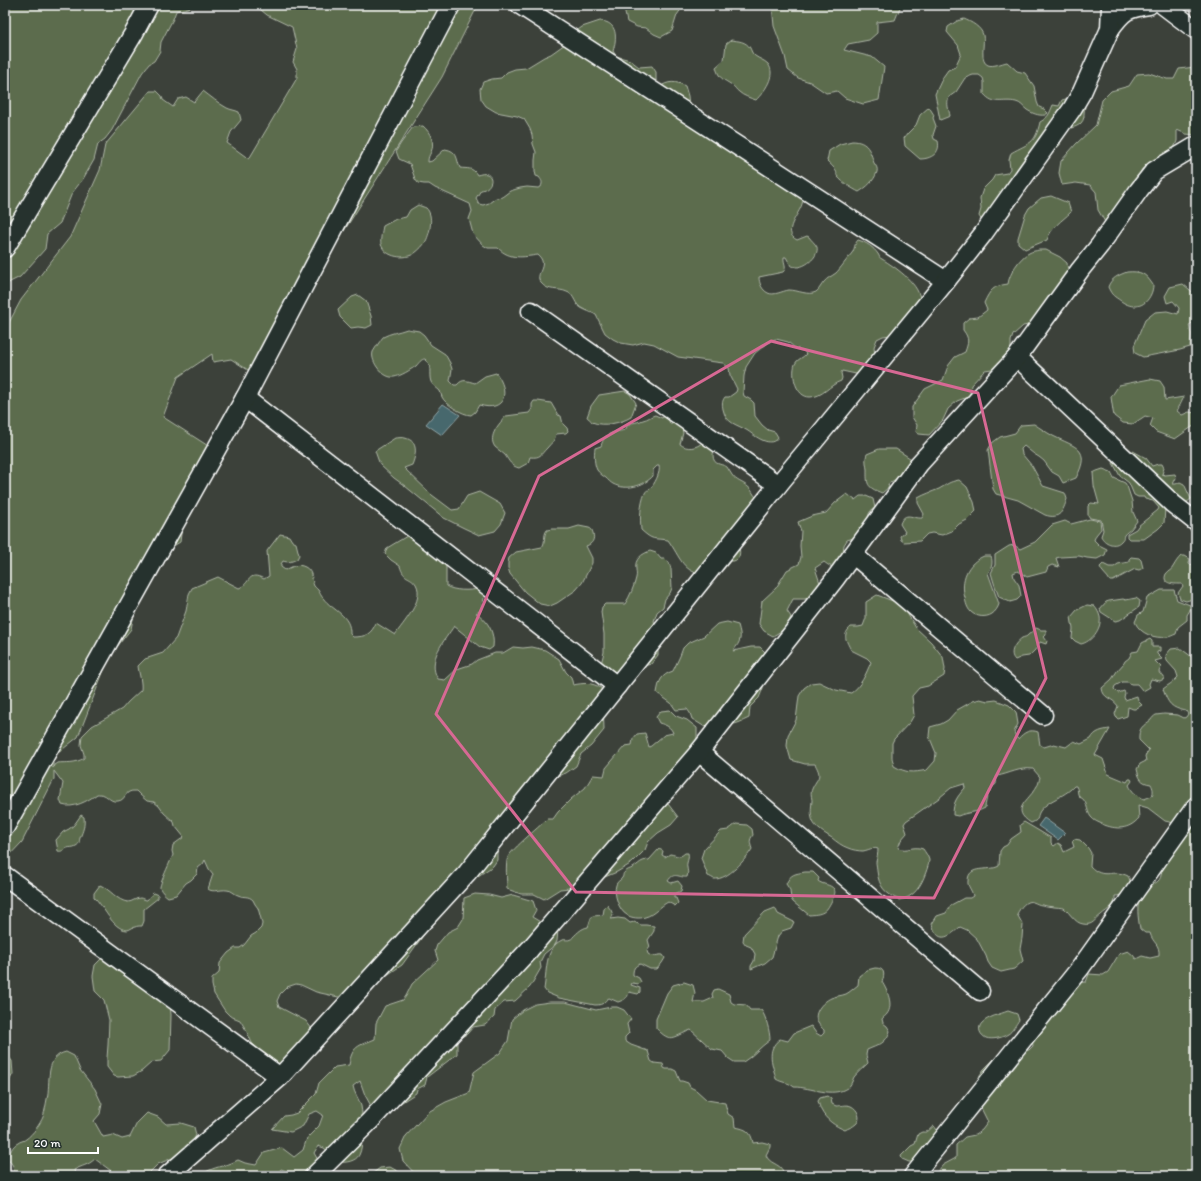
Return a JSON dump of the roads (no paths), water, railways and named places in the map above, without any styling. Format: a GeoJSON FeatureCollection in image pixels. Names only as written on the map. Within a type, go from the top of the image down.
{"type":"FeatureCollection","features":[{"type":"Feature","properties":{"kind":"street"},"geometry":{"type":"LineString","coordinates":[[5,248],[134,33],[149,5]]}},
{"type":"Feature","properties":{"kind":"street"},"geometry":{"type":"LineString","coordinates":[[5,827],[245,398],[451,5]]}},
{"type":"Feature","properties":{"kind":"street"},"geometry":{"type":"LineString","coordinates":[[520,5],[946,281]]}},
{"type":"Feature","properties":{"kind":"street"},"geometry":{"type":"LineString","coordinates":[[1110,30],[1111,5]]}},
{"type":"Feature","properties":{"kind":"street"},"geometry":{"type":"LineString","coordinates":[[167,1176],[280,1077],[467,873],[778,485],[983,234],[1072,109],[1082,92],[1110,30],[1119,16],[1138,6],[1158,5],[1196,30]]}},
{"type":"Feature","properties":{"kind":"street"},"geometry":{"type":"LineString","coordinates":[[314,1176],[370,1121],[530,949],[699,752],[836,579],[919,464],[1017,357],[1154,171],[1196,146]]}},
{"type":"Feature","properties":{"kind":"street"},"geometry":{"type":"LineString","coordinates":[[531,311],[778,485]]}},
{"type":"Feature","properties":{"kind":"street"},"geometry":{"type":"LineString","coordinates":[[1017,357],[1173,504],[1196,522]]}},
{"type":"Feature","properties":{"kind":"street"},"geometry":{"type":"LineString","coordinates":[[245,398],[617,686]]}},
{"type":"Feature","properties":{"kind":"street"},"geometry":{"type":"LineString","coordinates":[[852,555],[1043,715]]}},
{"type":"Feature","properties":{"kind":"street"},"geometry":{"type":"LineString","coordinates":[[699,752],[980,991]]}},
{"type":"Feature","properties":{"kind":"street"},"geometry":{"type":"LineString","coordinates":[[913,1176],[1081,967],[1196,806]]}},
{"type":"Feature","properties":{"kind":"street"},"geometry":{"type":"LineString","coordinates":[[5,876],[280,1077]]}},
{"type":"Feature","properties":{"kind":"water"},"geometry":{"type":"Polygon","coordinates":[[[443,404],[460,415],[442,435],[426,424],[443,404]]]}},
{"type":"Feature","properties":{"kind":"water"},"geometry":{"type":"Polygon","coordinates":[[[1044,818],[1065,833],[1058,840],[1038,826],[1044,818]]]}}]}
